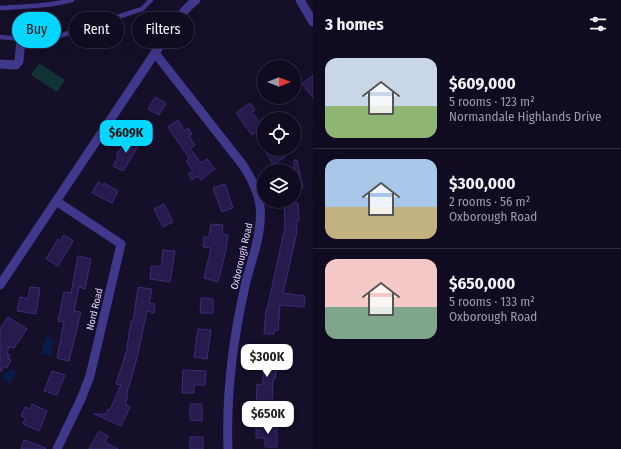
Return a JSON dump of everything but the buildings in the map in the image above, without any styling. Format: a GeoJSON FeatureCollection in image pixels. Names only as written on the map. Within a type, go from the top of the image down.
{"type":"FeatureCollection","features":[{"type":"Feature","properties":{"kind":"street"},"geometry":{"type":"LineString","coordinates":[[0,285],[155,53],[190,4],[196,0]]}},
{"type":"Feature","properties":{"kind":"street"},"geometry":{"type":"LineString","coordinates":[[300,0],[313,22]]}},
{"type":"Feature","properties":{"kind":"street"},"geometry":{"type":"LineString","coordinates":[[0,64],[16,65],[19,61],[21,48]]}},
{"type":"Feature","properties":{"kind":"street","name":"Oxborough Road"},"geometry":{"type":"LineString","coordinates":[[155,53],[251,177],[257,191],[260,206],[258,237],[245,286],[236,336],[230,385],[228,449]]}},
{"type":"Feature","properties":{"kind":"street","name":"Nord Road"},"geometry":{"type":"LineString","coordinates":[[56,201],[121,244],[90,376],[81,399],[57,449]]}},
{"type":"Feature","properties":{"kind":"lane"},"geometry":{"type":"LineString","coordinates":[[0,8],[61,3],[72,0]]}},
{"type":"Feature","properties":{"kind":"lane"},"geometry":{"type":"LineString","coordinates":[[61,35],[142,9],[151,0]]}},
{"type":"Feature","properties":{"kind":"lane"},"geometry":{"type":"LineString","coordinates":[[0,37],[12,38]]}},
{"type":"Feature","properties":{"kind":"green space"},"geometry":{"type":"Polygon","coordinates":[[[39,63],[65,80],[57,92],[31,75],[39,63]]]}},
{"type":"Feature","properties":{"kind":"water"},"geometry":{"type":"Polygon","coordinates":[[[46,337],[54,339],[50,356],[41,353],[46,337]]]}},
{"type":"Feature","properties":{"kind":"water"},"geometry":{"type":"Polygon","coordinates":[[[12,369],[15,371],[15,374],[10,383],[2,377],[12,369]]]}}]}
